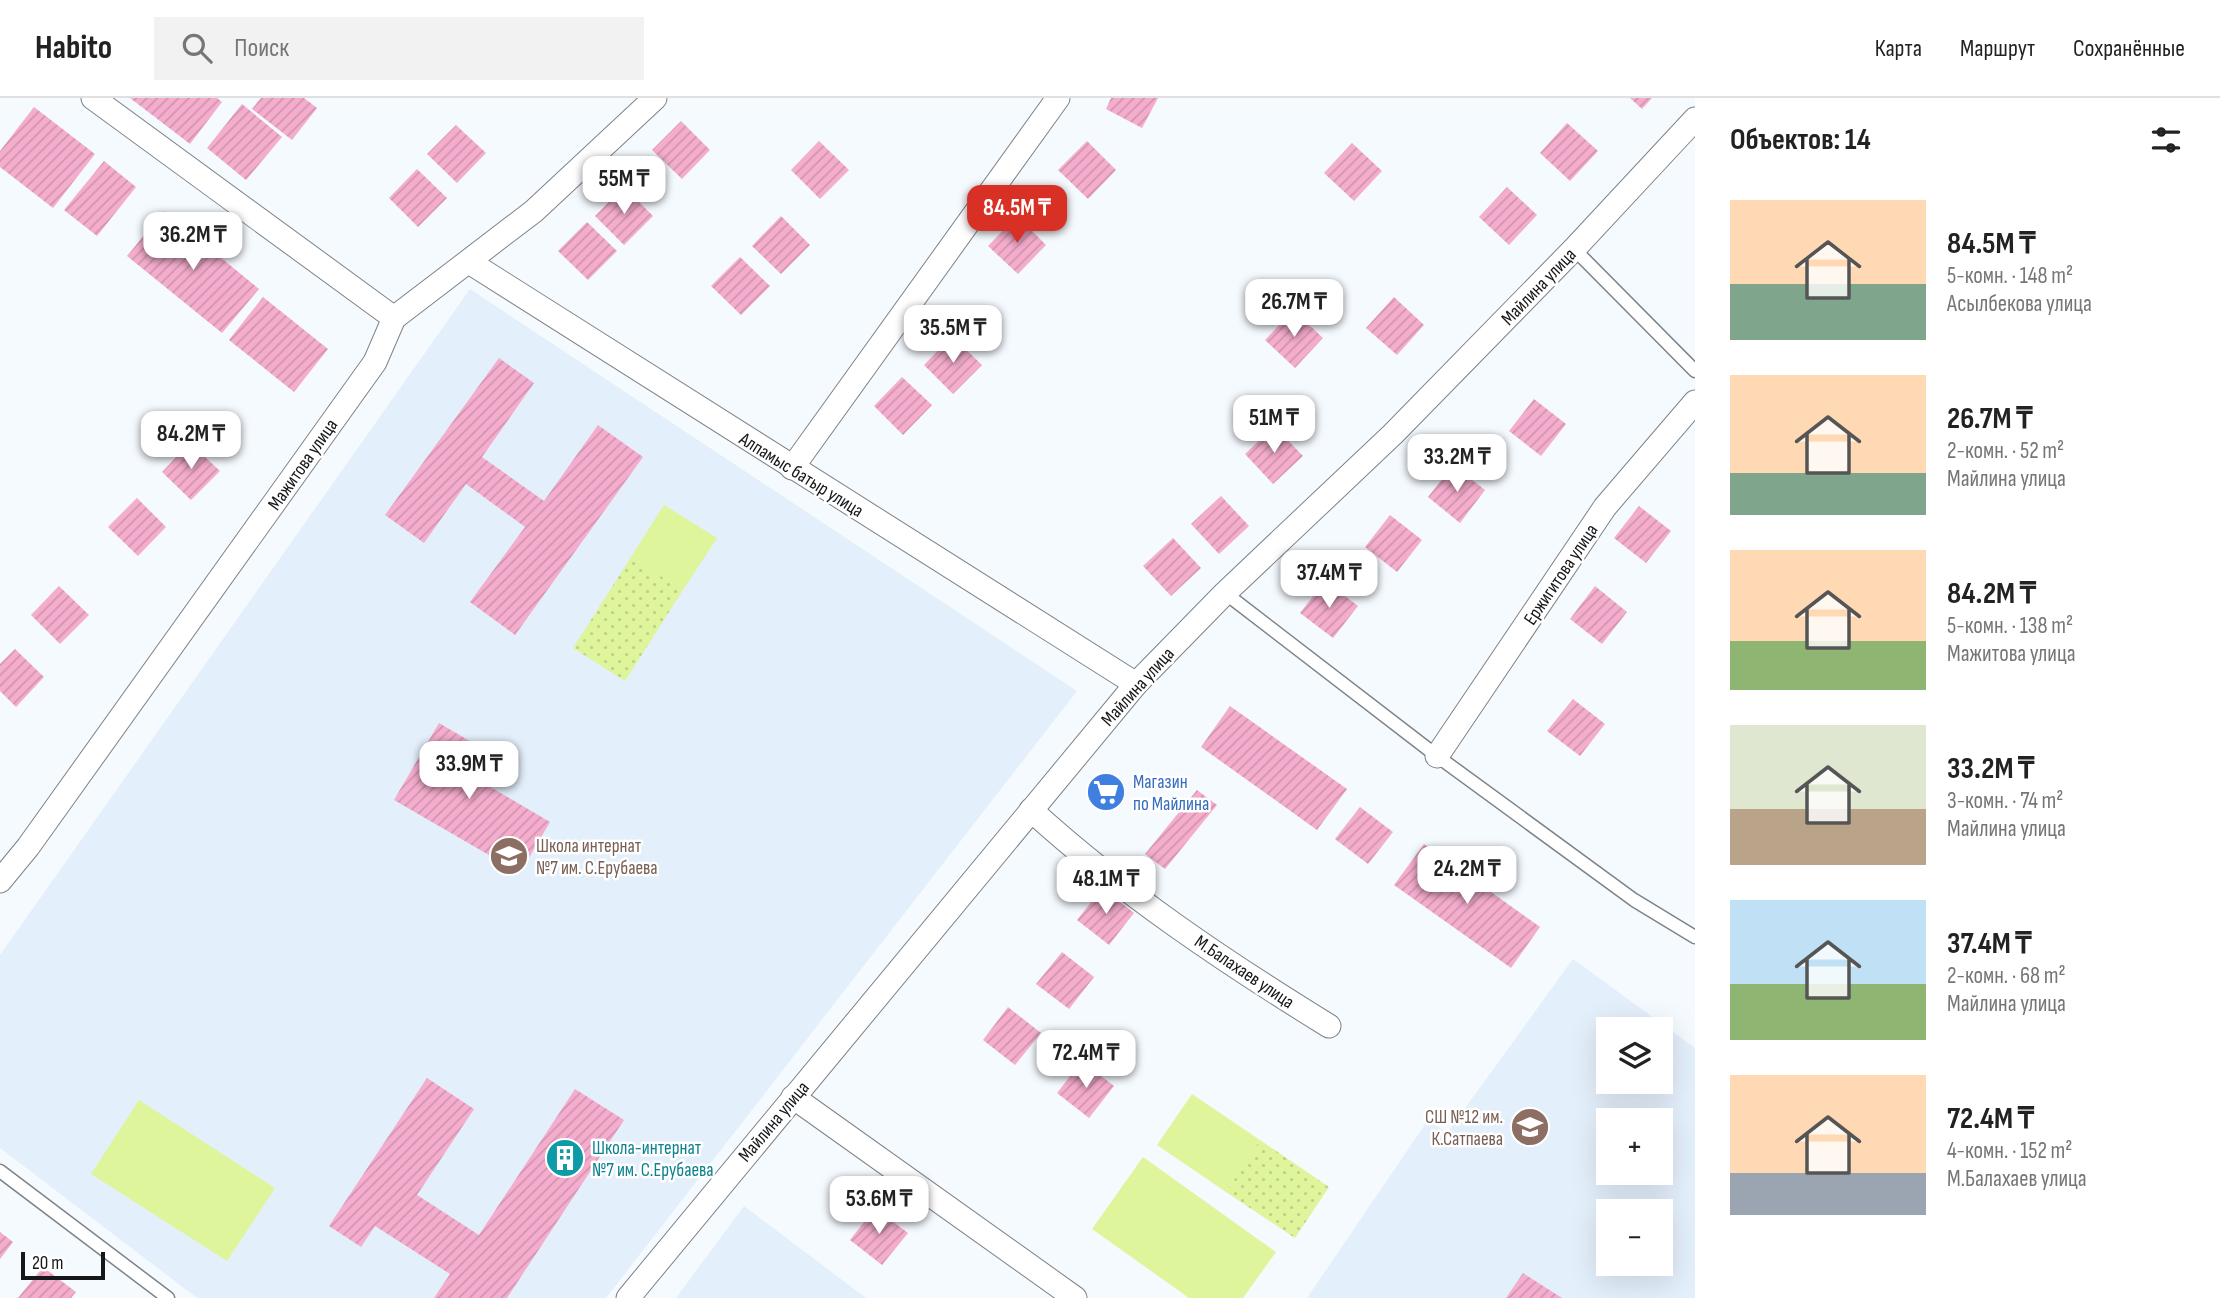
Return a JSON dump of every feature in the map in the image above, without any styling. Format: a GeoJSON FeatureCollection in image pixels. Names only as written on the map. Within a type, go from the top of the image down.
{"type":"FeatureCollection","features":[{"type":"Feature","properties":{"kind":"street"},"geometry":{"type":"LineString","coordinates":[[93,98],[394,318]]}},
{"type":"Feature","properties":{"kind":"street","name":"Мажитова улица"},"geometry":{"type":"LineString","coordinates":[[0,881],[36,836],[375,362],[394,318],[534,211],[655,98]]}},
{"type":"Feature","properties":{"kind":"street"},"geometry":{"type":"LineString","coordinates":[[792,468],[1058,98]]}},
{"type":"Feature","properties":{"kind":"street","name":"Майлина улица"},"geometry":{"type":"LineString","coordinates":[[628,1298],[1136,684],[1225,593],[1393,434],[1574,249],[1695,119]]}},
{"type":"Feature","properties":{"kind":"street","name":"Алпамыс батыр улица"},"geometry":{"type":"LineString","coordinates":[[469,262],[1136,684]]}},
{"type":"Feature","properties":{"kind":"street","name":"Ержигитова улица"},"geometry":{"type":"LineString","coordinates":[[1437,756],[1605,507],[1695,402]]}},
{"type":"Feature","properties":{"kind":"street","name":"М.Балахаев улица"},"geometry":{"type":"LineString","coordinates":[[1031,810],[1079,854],[1252,979],[1329,1026]]}},
{"type":"Feature","properties":{"kind":"street"},"geometry":{"type":"LineString","coordinates":[[793,1097],[1075,1298]]}},
{"type":"Feature","properties":{"kind":"lane"},"geometry":{"type":"LineString","coordinates":[[1574,249],[1695,371]]}},
{"type":"Feature","properties":{"kind":"lane"},"geometry":{"type":"LineString","coordinates":[[1225,593],[1437,756],[1634,900],[1695,937]]}},
{"type":"Feature","properties":{"kind":"lane"},"geometry":{"type":"LineString","coordinates":[[0,1171],[168,1298]]}},
{"type":"Feature","properties":{"kind":"shaded area"},"geometry":{"type":"Polygon","coordinates":[[[470,289],[1077,691],[606,1298],[197,1298],[0,1148],[0,955],[470,289]]]}},
{"type":"Feature","properties":{"kind":"shaded area","name":"СШ №12 им. К.Сатпаева"},"geometry":{"type":"Polygon","coordinates":[[[1573,959],[1653,1017],[1596,1017],[1596,1094],[1673,1094],[1673,1032],[1695,1048],[1695,1298],[1307,1298],[1428,1120],[1447,1133],[1573,959]]]}},
{"type":"Feature","properties":{"kind":"shaded area"},"geometry":{"type":"Polygon","coordinates":[[[744,1206],[866,1298],[676,1298],[744,1206]]]}},
{"type":"Feature","properties":{"kind":"green space"},"geometry":{"type":"Polygon","coordinates":[[[664,505],[717,538],[683,590],[631,557],[664,505]]]}},
{"type":"Feature","properties":{"kind":"green space"},"geometry":{"type":"Polygon","coordinates":[[[631,557],[683,590],[625,681],[573,648],[631,557]]]}},
{"type":"Feature","properties":{"kind":"green space"},"geometry":{"type":"Polygon","coordinates":[[[1192,1094],[1260,1140],[1226,1192],[1157,1145],[1192,1094]]]}},
{"type":"Feature","properties":{"kind":"green space"},"geometry":{"type":"Polygon","coordinates":[[[139,1100],[275,1188],[227,1261],[91,1174],[139,1100]]]}},
{"type":"Feature","properties":{"kind":"green space"},"geometry":{"type":"Polygon","coordinates":[[[1260,1140],[1329,1187],[1295,1238],[1226,1192],[1260,1140]]]}},
{"type":"Feature","properties":{"kind":"green space"},"geometry":{"type":"Polygon","coordinates":[[[1143,1157],[1276,1252],[1243,1298],[1189,1298],[1092,1229],[1143,1157]]]}},
{"type":"Feature","properties":{"kind":"building"},"geometry":{"type":"Polygon","coordinates":[[[130,98],[217,98],[222,102],[190,144],[130,98]]]}},
{"type":"Feature","properties":{"kind":"building"},"geometry":{"type":"Polygon","coordinates":[[[261,98],[304,98],[317,108],[292,140],[252,109],[261,98]]]}},
{"type":"Feature","properties":{"kind":"building"},"geometry":{"type":"Polygon","coordinates":[[[1111,98],[1158,98],[1142,128],[1106,109],[1111,98]]]}},
{"type":"Feature","properties":{"kind":"building"},"geometry":{"type":"Polygon","coordinates":[[[1630,98],[1652,98],[1642,109],[1630,98]]]}},
{"type":"Feature","properties":{"kind":"building"},"geometry":{"type":"Polygon","coordinates":[[[242,104],[282,137],[246,180],[207,148],[242,104]]]}},
{"type":"Feature","properties":{"kind":"building"},"geometry":{"type":"Polygon","coordinates":[[[34,107],[95,154],[53,208],[0,167],[0,151],[34,107]]]}},
{"type":"Feature","properties":{"kind":"building"},"geometry":{"type":"Polygon","coordinates":[[[681,121],[710,150],[682,179],[652,150],[681,121]]]}},
{"type":"Feature","properties":{"kind":"building"},"geometry":{"type":"Polygon","coordinates":[[[1567,123],[1598,151],[1570,181],[1540,153],[1567,123]]]}},
{"type":"Feature","properties":{"kind":"building"},"geometry":{"type":"Polygon","coordinates":[[[456,125],[486,153],[457,183],[427,154],[456,125]]]}},
{"type":"Feature","properties":{"kind":"building"},"geometry":{"type":"Polygon","coordinates":[[[819,141],[849,170],[820,199],[791,170],[819,141]]]}},
{"type":"Feature","properties":{"kind":"building"},"geometry":{"type":"Polygon","coordinates":[[[1087,141],[1116,170],[1088,199],[1058,170],[1087,141]]]}},
{"type":"Feature","properties":{"kind":"building"},"geometry":{"type":"Polygon","coordinates":[[[1352,143],[1382,171],[1354,201],[1324,173],[1352,143]]]}},
{"type":"Feature","properties":{"kind":"building"},"geometry":{"type":"Polygon","coordinates":[[[104,161],[136,187],[97,236],[64,210],[104,161]]]}},
{"type":"Feature","properties":{"kind":"building"},"geometry":{"type":"Polygon","coordinates":[[[417,169],[447,198],[418,227],[389,198],[417,169]]]}},
{"type":"Feature","properties":{"kind":"building"},"geometry":{"type":"Polygon","coordinates":[[[624,187],[653,216],[624,245],[595,216],[624,187]]]}},
{"type":"Feature","properties":{"kind":"building"},"geometry":{"type":"Polygon","coordinates":[[[1507,187],[1537,215],[1509,245],[1479,217],[1507,187]]]}},
{"type":"Feature","properties":{"kind":"building"},"geometry":{"type":"Polygon","coordinates":[[[164,211],[259,289],[222,333],[127,256],[164,211]]]}},
{"type":"Feature","properties":{"kind":"building"},"geometry":{"type":"Polygon","coordinates":[[[781,216],[810,245],[781,274],[752,246],[781,216]]]}},
{"type":"Feature","properties":{"kind":"building"},"geometry":{"type":"Polygon","coordinates":[[[1017,216],[1046,245],[1018,274],[988,246],[1017,216]]]}},
{"type":"Feature","properties":{"kind":"building"},"geometry":{"type":"Polygon","coordinates":[[[587,222],[617,251],[588,280],[558,251],[587,222]]]}},
{"type":"Feature","properties":{"kind":"building"},"geometry":{"type":"Polygon","coordinates":[[[740,257],[770,286],[741,315],[711,286],[740,257]]]}},
{"type":"Feature","properties":{"kind":"building"},"geometry":{"type":"Polygon","coordinates":[[[263,297],[328,349],[294,392],[229,340],[263,297]]]}},
{"type":"Feature","properties":{"kind":"building"},"geometry":{"type":"Polygon","coordinates":[[[1394,297],[1424,325],[1397,355],[1366,328],[1394,297]]]}},
{"type":"Feature","properties":{"kind":"building"},"geometry":{"type":"Polygon","coordinates":[[[1293,310],[1323,338],[1295,368],[1265,340],[1293,310]]]}},
{"type":"Feature","properties":{"kind":"building"},"geometry":{"type":"Polygon","coordinates":[[[952,336],[982,365],[953,394],[924,365],[952,336]]]}},
{"type":"Feature","properties":{"kind":"building"},"geometry":{"type":"Polygon","coordinates":[[[499,358],[534,383],[482,457],[544,501],[598,425],[643,457],[515,635],[470,602],[525,527],[466,484],[424,543],[385,515],[499,358]]]}},
{"type":"Feature","properties":{"kind":"building"},"geometry":{"type":"Polygon","coordinates":[[[902,377],[932,405],[903,435],[874,406],[902,377]]]}},
{"type":"Feature","properties":{"kind":"building"},"geometry":{"type":"Polygon","coordinates":[[[1534,399],[1566,424],[1541,456],[1509,431],[1534,399]]]}},
{"type":"Feature","properties":{"kind":"building"},"geometry":{"type":"Polygon","coordinates":[[[1274,426],[1303,456],[1273,484],[1245,454],[1274,426]]]}},
{"type":"Feature","properties":{"kind":"building"},"geometry":{"type":"Polygon","coordinates":[[[190,443],[220,471],[191,500],[162,472],[190,443]]]}},
{"type":"Feature","properties":{"kind":"building"},"geometry":{"type":"Polygon","coordinates":[[[1453,465],[1485,490],[1460,523],[1428,497],[1453,465]]]}},
{"type":"Feature","properties":{"kind":"building"},"geometry":{"type":"Polygon","coordinates":[[[1221,496],[1249,526],[1219,554],[1191,524],[1221,496]]]}},
{"type":"Feature","properties":{"kind":"building"},"geometry":{"type":"Polygon","coordinates":[[[137,498],[166,527],[138,556],[108,527],[137,498]]]}},
{"type":"Feature","properties":{"kind":"building"},"geometry":{"type":"Polygon","coordinates":[[[1639,506],[1671,531],[1646,563],[1614,538],[1639,506]]]}},
{"type":"Feature","properties":{"kind":"building"},"geometry":{"type":"Polygon","coordinates":[[[1390,515],[1422,540],[1397,572],[1365,547],[1390,515]]]}},
{"type":"Feature","properties":{"kind":"building"},"geometry":{"type":"Polygon","coordinates":[[[1173,538],[1201,568],[1171,596],[1143,566],[1173,538]]]}},
{"type":"Feature","properties":{"kind":"building"},"geometry":{"type":"Polygon","coordinates":[[[1325,581],[1358,606],[1333,638],[1300,613],[1325,581]]]}},
{"type":"Feature","properties":{"kind":"building"},"geometry":{"type":"Polygon","coordinates":[[[59,586],[89,615],[60,644],[31,615],[59,586]]]}},
{"type":"Feature","properties":{"kind":"building"},"geometry":{"type":"Polygon","coordinates":[[[1595,586],[1627,612],[1602,644],[1570,619],[1595,586]]]}},
{"type":"Feature","properties":{"kind":"building"},"geometry":{"type":"Polygon","coordinates":[[[15,649],[44,677],[16,707],[0,691],[0,664],[15,649]]]}},
{"type":"Feature","properties":{"kind":"building"},"geometry":{"type":"Polygon","coordinates":[[[1573,699],[1605,724],[1580,756],[1547,731],[1573,699]]]}},
{"type":"Feature","properties":{"kind":"building"},"geometry":{"type":"Polygon","coordinates":[[[1230,706],[1347,789],[1317,830],[1201,747],[1230,706]]]}},
{"type":"Feature","properties":{"kind":"building"},"geometry":{"type":"Polygon","coordinates":[[[439,723],[485,750],[470,775],[550,822],[520,873],[394,800],[439,723]]]}},
{"type":"Feature","properties":{"kind":"building"},"geometry":{"type":"Polygon","coordinates":[[[1197,790],[1217,805],[1165,869],[1145,854],[1197,790]]]}},
{"type":"Feature","properties":{"kind":"building"},"geometry":{"type":"Polygon","coordinates":[[[1360,807],[1393,832],[1368,864],[1335,839],[1360,807]]]}},
{"type":"Feature","properties":{"kind":"building"},"geometry":{"type":"Polygon","coordinates":[[[1424,844],[1540,927],[1511,968],[1394,885],[1424,844]]]}},
{"type":"Feature","properties":{"kind":"building"},"geometry":{"type":"Polygon","coordinates":[[[1102,888],[1134,913],[1109,945],[1077,920],[1102,888]]]}},
{"type":"Feature","properties":{"kind":"building"},"geometry":{"type":"Polygon","coordinates":[[[1062,952],[1094,977],[1069,1009],[1036,984],[1062,952]]]}},
{"type":"Feature","properties":{"kind":"building"},"geometry":{"type":"Polygon","coordinates":[[[1008,1007],[1041,1033],[1015,1065],[983,1040],[1008,1007]]]}},
{"type":"Feature","properties":{"kind":"building"},"geometry":{"type":"Polygon","coordinates":[[[1082,1061],[1114,1086],[1089,1118],[1057,1093],[1082,1061]]]}},
{"type":"Feature","properties":{"kind":"building","name":"Школа-интернат №7 им. С.Ерубаева"},"geometry":{"type":"Polygon","coordinates":[[[427,1078],[474,1109],[417,1195],[479,1235],[575,1089],[624,1120],[507,1298],[434,1298],[450,1274],[375,1226],[361,1247],[329,1226],[427,1078]]]}},
{"type":"Feature","properties":{"kind":"building"},"geometry":{"type":"Polygon","coordinates":[[[875,1208],[908,1233],[882,1265],[850,1240],[875,1208]]]}},
{"type":"Feature","properties":{"kind":"building"},"geometry":{"type":"Polygon","coordinates":[[[0,1232],[13,1242],[0,1259],[0,1232]]]}},
{"type":"Feature","properties":{"kind":"building"},"geometry":{"type":"Polygon","coordinates":[[[43,1267],[76,1292],[71,1298],[18,1298],[43,1267]]]}},
{"type":"Feature","properties":{"kind":"building"},"geometry":{"type":"Polygon","coordinates":[[[1523,1273],[1562,1298],[1506,1298],[1523,1273]]]}},
{"type":"Feature","properties":{"kind":"place","name":"Магазин по Майлина"},"geometry":{"type":"Point","coordinates":[1106,792]}},
{"type":"Feature","properties":{"kind":"place","name":"Школа интернат №7 им. С.Ерубаева"},"geometry":{"type":"Point","coordinates":[509,856]}},
{"type":"Feature","properties":{"kind":"place","name":"СШ №12 им. К.Сатпаева"},"geometry":{"type":"Point","coordinates":[1530,1127]}},
{"type":"Feature","properties":{"kind":"place","name":"Школа-интернат №7 им. С.Ерубаева"},"geometry":{"type":"Point","coordinates":[565,1158]}}]}
